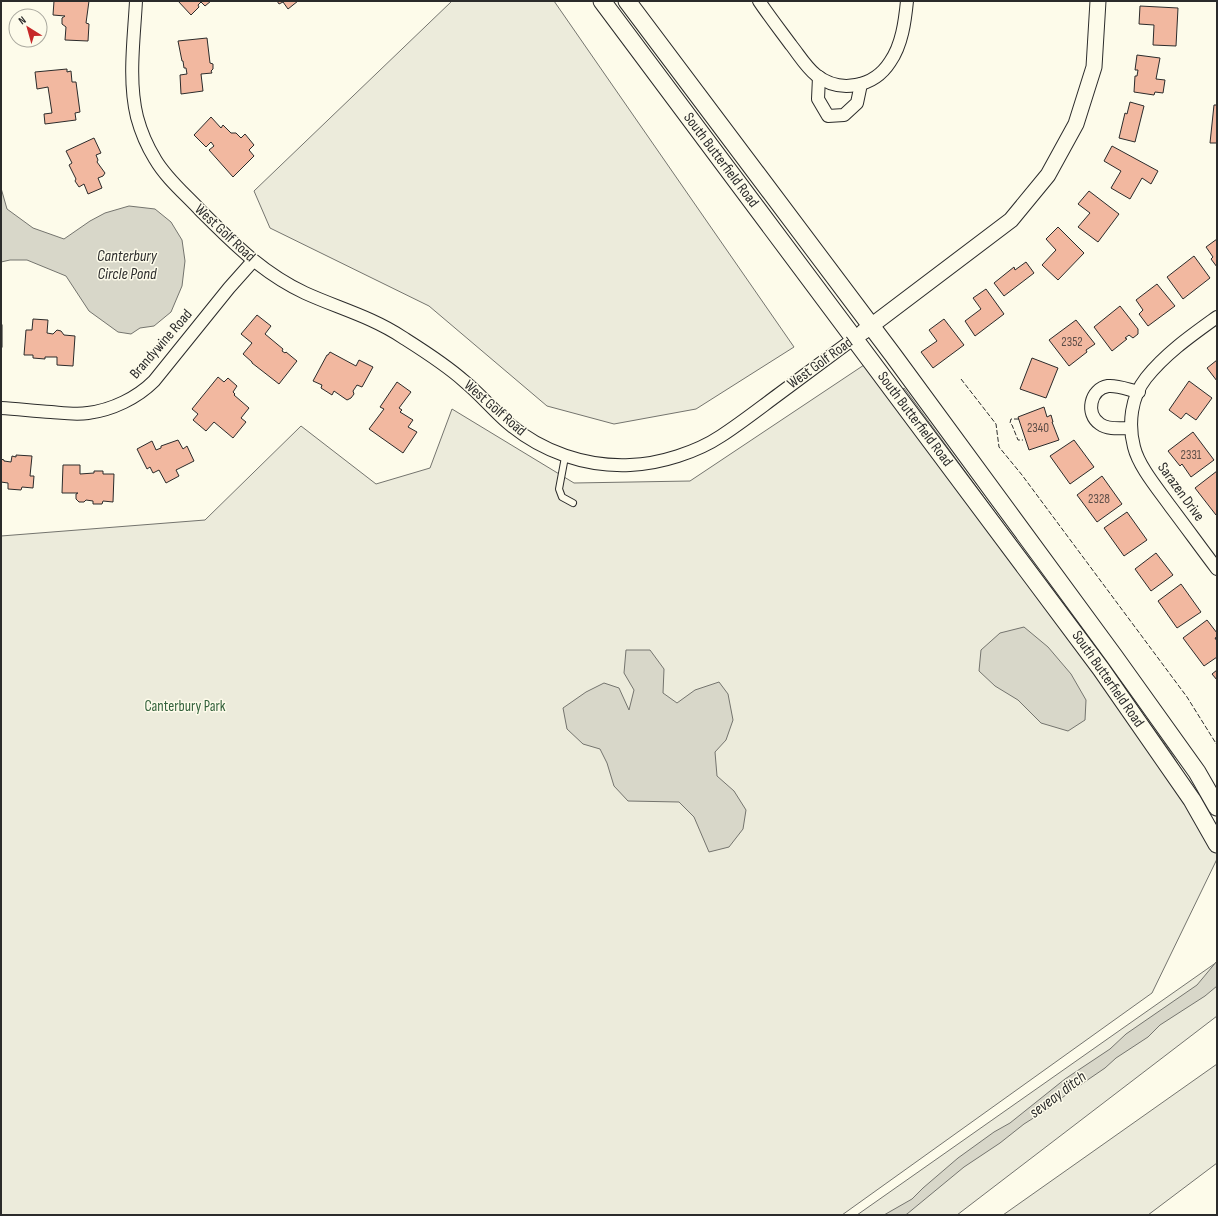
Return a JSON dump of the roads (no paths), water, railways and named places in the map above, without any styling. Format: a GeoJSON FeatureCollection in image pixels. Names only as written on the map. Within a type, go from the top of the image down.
{"type":"FeatureCollection","features":[{"type":"Feature","properties":{"kind":"main road","name":"South Butterfield Road"},"geometry":{"type":"LineString","coordinates":[[602,1],[863,332],[1119,662],[1197,772],[1217,807]]}},
{"type":"Feature","properties":{"kind":"main road","name":"South Butterfield Road"},"geometry":{"type":"LineString","coordinates":[[627,1],[1101,669],[1192,800],[1217,844]]}},
{"type":"Feature","properties":{"kind":"street","name":"West Golf Road"},"geometry":{"type":"LineString","coordinates":[[136,1],[133,95],[137,118],[144,140],[157,162],[176,186],[238,248],[253,261],[281,280],[306,294],[361,315],[392,330],[435,358],[465,381],[508,423],[552,452],[580,460],[630,465],[657,462],[683,454],[720,437],[863,332],[1011,220],[1048,175],[1076,124],[1094,67],[1098,1]]}},
{"type":"Feature","properties":{"kind":"street"},"geometry":{"type":"LineString","coordinates":[[759,1],[803,61],[819,77],[830,84],[842,86],[856,86],[870,80],[881,73],[890,62],[899,43],[906,20],[907,1]]}},
{"type":"Feature","properties":{"kind":"street"},"geometry":{"type":"LineString","coordinates":[[819,77],[818,99],[828,116],[844,115],[857,103],[861,84]]}},
{"type":"Feature","properties":{"kind":"street","name":"Brandywine Road"},"geometry":{"type":"LineString","coordinates":[[1,408],[74,414],[88,413],[108,408],[133,397],[147,388],[154,381],[229,288],[253,261]]}},
{"type":"Feature","properties":{"kind":"street","name":"Sarazen Drive"},"geometry":{"type":"LineString","coordinates":[[1217,317],[1179,345],[1160,362],[1145,379],[1134,402],[1130,428],[1134,448],[1148,476],[1217,569]]}},
{"type":"Feature","properties":{"kind":"street"},"geometry":{"type":"LineString","coordinates":[[1130,428],[1110,428],[1100,424],[1092,415],[1091,403],[1096,392],[1107,386],[1138,392]]}},
{"type":"Feature","properties":{"kind":"lane"},"geometry":{"type":"LineString","coordinates":[[565,456],[559,489],[562,497],[573,503]]}},
{"type":"Feature","properties":{"kind":"water","name":"Canterbury Circle Pond"},"geometry":{"type":"Polygon","coordinates":[[[1,188],[7,209],[33,228],[64,239],[90,221],[105,213],[129,206],[155,209],[171,222],[182,240],[185,261],[182,286],[171,312],[154,326],[140,328],[131,334],[118,332],[89,311],[66,276],[27,260],[10,260],[1,262],[1,188]]]}},
{"type":"Feature","properties":{"kind":"water"},"geometry":{"type":"Polygon","coordinates":[[[1024,627],[1048,647],[1071,674],[1086,700],[1085,720],[1068,731],[1041,723],[1018,700],[995,686],[979,671],[981,650],[1000,633],[1024,627]]]}},
{"type":"Feature","properties":{"kind":"water"},"geometry":{"type":"Polygon","coordinates":[[[626,650],[650,650],[664,669],[663,693],[677,703],[695,690],[719,682],[728,694],[733,720],[726,740],[715,752],[717,776],[734,791],[746,810],[743,829],[729,847],[709,852],[694,817],[679,802],[628,801],[614,786],[607,763],[600,749],[583,744],[567,729],[563,708],[586,692],[604,683],[619,688],[629,710],[634,690],[624,673],[626,650]]]}},
{"type":"Feature","properties":{"kind":"water","name":"seveay ditch"},"geometry":{"type":"Polygon","coordinates":[[[1217,961],[1217,986],[1205,996],[1160,1025],[1148,1037],[1116,1058],[1105,1068],[964,1167],[907,1214],[884,1215],[912,1199],[958,1158],[994,1132],[1010,1123],[1065,1079],[1110,1049],[1126,1034],[1197,985],[1217,961]]]}},
{"type":"Feature","properties":{"kind":"park label","name":"Canterbury Park"},"geometry":{"type":"Point","coordinates":[185,706]}}]}
